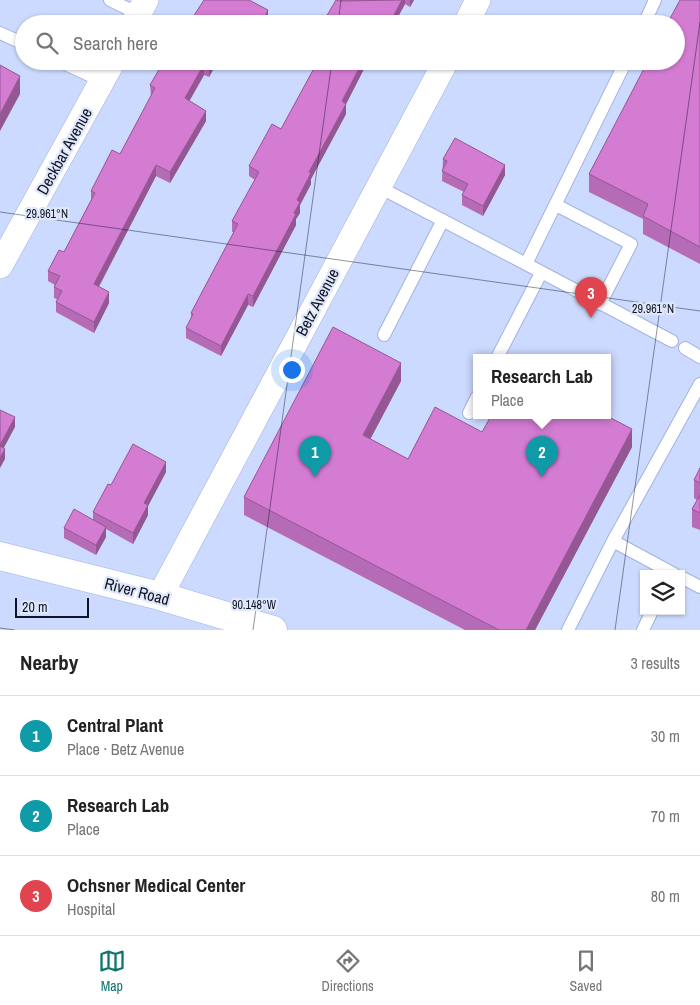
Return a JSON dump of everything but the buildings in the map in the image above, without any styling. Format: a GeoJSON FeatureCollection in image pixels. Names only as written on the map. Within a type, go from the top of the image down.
{"type":"FeatureCollection","features":[{"type":"Feature","properties":{"kind":"main road","name":"River Road"},"geometry":{"type":"LineString","coordinates":[[0,556],[160,596],[273,630]]}},
{"type":"Feature","properties":{"kind":"street"},"geometry":{"type":"LineString","coordinates":[[470,15],[478,0]]}},
{"type":"Feature","properties":{"kind":"street","name":"Betz Avenue"},"geometry":{"type":"LineString","coordinates":[[160,596],[441,70]]}},
{"type":"Feature","properties":{"kind":"street","name":"Deckbar Avenue"},"geometry":{"type":"LineString","coordinates":[[0,266],[107,71]]}},
{"type":"Feature","properties":{"kind":"lane"},"geometry":{"type":"LineString","coordinates":[[110,0],[139,13]]}},
{"type":"Feature","properties":{"kind":"lane"},"geometry":{"type":"LineString","coordinates":[[648,15],[656,0]]}},
{"type":"Feature","properties":{"kind":"lane"},"geometry":{"type":"LineString","coordinates":[[0,33],[15,40]]}},
{"type":"Feature","properties":{"kind":"lane"},"geometry":{"type":"LineString","coordinates":[[526,264],[622,70]]}},
{"type":"Feature","properties":{"kind":"lane"},"geometry":{"type":"LineString","coordinates":[[379,187],[672,341]]}},
{"type":"Feature","properties":{"kind":"lane"},"geometry":{"type":"LineString","coordinates":[[556,205],[631,244],[600,304]]}},
{"type":"Feature","properties":{"kind":"lane"},"geometry":{"type":"LineString","coordinates":[[384,335],[443,220]]}},
{"type":"Feature","properties":{"kind":"lane"},"geometry":{"type":"LineString","coordinates":[[499,354],[541,273]]}},
{"type":"Feature","properties":{"kind":"lane"},"geometry":{"type":"LineString","coordinates":[[685,348],[700,357]]}},
{"type":"Feature","properties":{"kind":"lane"},"geometry":{"type":"LineString","coordinates":[[568,630],[613,541],[700,384]]}},
{"type":"Feature","properties":{"kind":"lane"},"geometry":{"type":"LineString","coordinates":[[469,413],[473,405]]}},
{"type":"Feature","properties":{"kind":"lane"},"geometry":{"type":"LineString","coordinates":[[613,541],[667,570]]}},
{"type":"Feature","properties":{"kind":"lane"},"geometry":{"type":"LineString","coordinates":[[685,579],[700,587]]}},
{"type":"Feature","properties":{"kind":"lane"},"geometry":{"type":"LineString","coordinates":[[643,630],[650,615]]}},
{"type":"Feature","properties":{"kind":"place","name":"Ochsner Medical Center"},"geometry":{"type":"Point","coordinates":[591,318]}},
{"type":"Feature","properties":{"kind":"place","name":"Central Plant"},"geometry":{"type":"Point","coordinates":[315,477]}},
{"type":"Feature","properties":{"kind":"place","name":"Research Lab"},"geometry":{"type":"Point","coordinates":[542,477]}}]}
